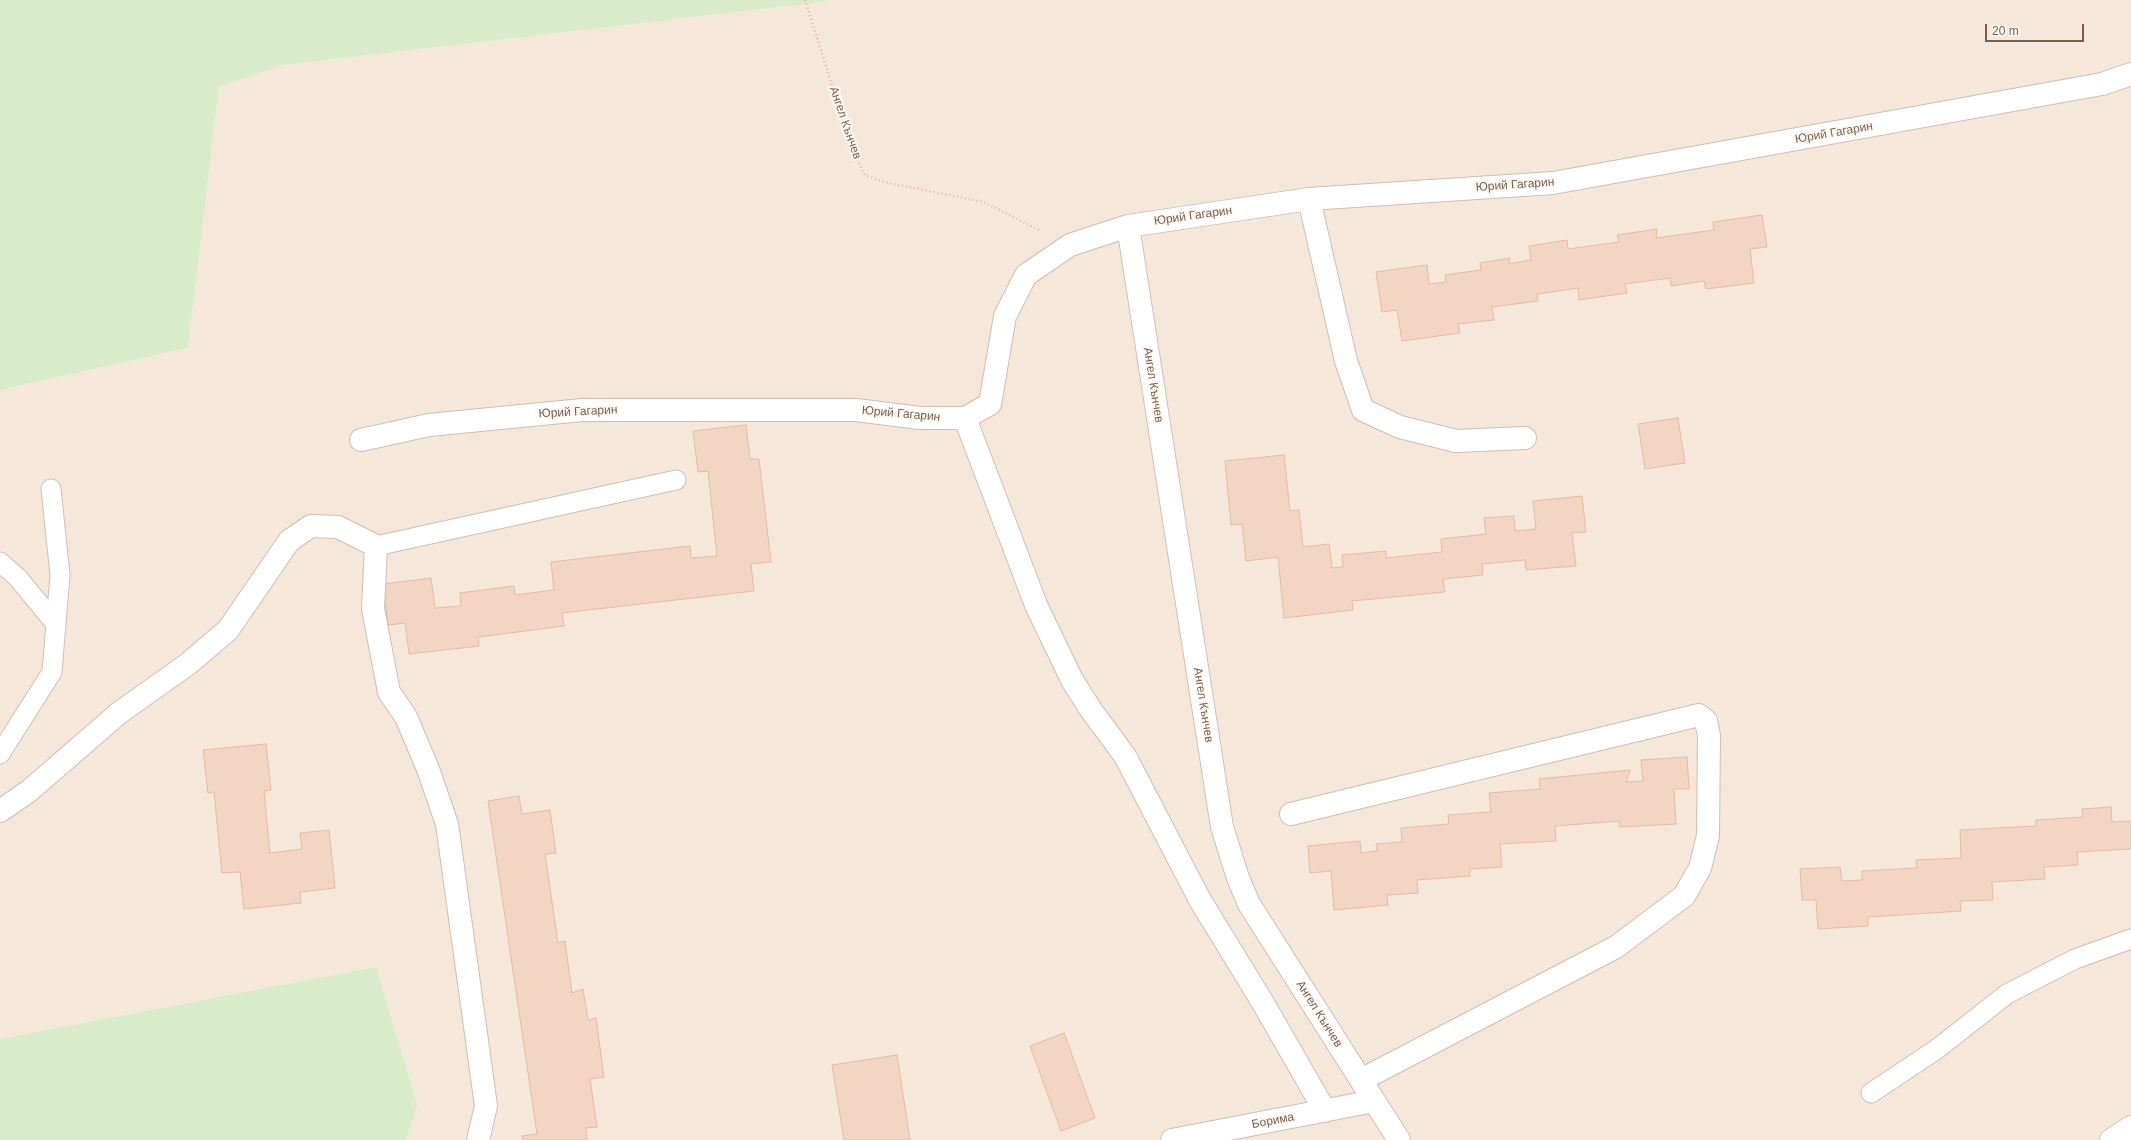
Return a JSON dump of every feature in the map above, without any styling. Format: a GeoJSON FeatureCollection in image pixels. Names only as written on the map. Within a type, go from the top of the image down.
{"type":"FeatureCollection","features":[{"type":"Feature","properties":{"kind":"street","name":"Юрий Гагарин"},"geometry":{"type":"LineString","coordinates":[[361,440],[429,425],[582,410],[856,410],[920,418],[965,418],[990,404],[1004,316],[1026,275],[1070,245],[1128,226],[1309,199],[1553,182],[2094,86],[2131,74]]}},
{"type":"Feature","properties":{"kind":"street"},"geometry":{"type":"LineString","coordinates":[[1309,199],[1346,361],[1363,410],[1400,428],[1456,441],[1525,438]]}},
{"type":"Feature","properties":{"kind":"street","name":"Ангел Кънчев"},"geometry":{"type":"LineString","coordinates":[[1128,226],[1222,827],[1238,878],[1249,904],[1399,1140]]}},
{"type":"Feature","properties":{"kind":"street"},"geometry":{"type":"LineString","coordinates":[[965,418],[1036,605],[1072,680],[1091,710],[1124,756],[1200,900],[1263,1003],[1325,1111]]}},
{"type":"Feature","properties":{"kind":"street"},"geometry":{"type":"LineString","coordinates":[[0,811],[29,791],[119,713],[188,664],[228,630],[289,541],[312,526],[338,527],[376,546],[373,609],[388,692],[406,717],[428,769],[447,824],[486,1106],[478,1140]]}},
{"type":"Feature","properties":{"kind":"street"},"geometry":{"type":"LineString","coordinates":[[1291,814],[1699,715],[1706,721],[1709,736],[1708,836],[1700,868],[1684,896],[1616,947],[1361,1080]]}},
{"type":"Feature","properties":{"kind":"street","name":"Борима"},"geometry":{"type":"LineString","coordinates":[[1172,1140],[1374,1101]]}},
{"type":"Feature","properties":{"kind":"street"},"geometry":{"type":"LineString","coordinates":[[2111,1140],[2131,1127]]}},
{"type":"Feature","properties":{"kind":"lane"},"geometry":{"type":"LineString","coordinates":[[376,546],[676,480]]}},
{"type":"Feature","properties":{"kind":"lane"},"geometry":{"type":"LineString","coordinates":[[0,754],[52,672],[60,575],[51,489]]}},
{"type":"Feature","properties":{"kind":"lane"},"geometry":{"type":"LineString","coordinates":[[0,562],[18,578],[55,622]]}},
{"type":"Feature","properties":{"kind":"lane"},"geometry":{"type":"LineString","coordinates":[[1870,1093],[1937,1049],[2007,994],[2075,959],[2131,939]]}},
{"type":"Feature","properties":{"kind":"path","name":"Ангел Кънчев"},"geometry":{"type":"LineString","coordinates":[[805,0],[853,151],[865,175],[884,182],[984,202],[1070,245]]}},
{"type":"Feature","properties":{"kind":"shaded area"},"geometry":{"type":"Polygon","coordinates":[[[827,0],[2131,0],[2131,1140],[0,1140],[0,390],[188,348],[219,87],[284,65],[827,0]]]}},
{"type":"Feature","properties":{"kind":"green space"},"geometry":{"type":"Polygon","coordinates":[[[0,0],[828,1],[284,65],[219,87],[188,348],[0,390],[0,0]]]}},
{"type":"Feature","properties":{"kind":"green space"},"geometry":{"type":"Polygon","coordinates":[[[376,967],[417,1105],[406,1140],[0,1140],[0,1039],[376,967]]]}},
{"type":"Feature","properties":{"kind":"building"},"geometry":{"type":"Polygon","coordinates":[[[1762,215],[1767,247],[1750,249],[1754,283],[1706,289],[1704,281],[1671,286],[1670,278],[1625,284],[1627,293],[1579,300],[1578,288],[1537,294],[1538,301],[1492,307],[1494,320],[1458,324],[1460,333],[1402,341],[1397,310],[1382,312],[1376,272],[1427,265],[1429,284],[1446,282],[1445,275],[1481,270],[1480,263],[1510,258],[1509,264],[1531,260],[1529,246],[1567,240],[1568,249],[1619,242],[1617,235],[1657,229],[1656,238],[1714,230],[1713,222],[1762,215]]]}},
{"type":"Feature","properties":{"kind":"building"},"geometry":{"type":"Polygon","coordinates":[[[1678,418],[1685,463],[1645,469],[1638,424],[1678,418]]]}},
{"type":"Feature","properties":{"kind":"building"},"geometry":{"type":"Polygon","coordinates":[[[746,425],[750,459],[759,459],[771,562],[751,564],[754,591],[562,613],[564,626],[478,637],[479,646],[409,654],[405,623],[388,625],[383,584],[431,578],[435,608],[461,606],[460,593],[514,586],[515,595],[554,590],[551,562],[690,546],[691,558],[717,556],[708,471],[698,472],[693,431],[746,425]]]}},
{"type":"Feature","properties":{"kind":"building"},"geometry":{"type":"Polygon","coordinates":[[[1284,455],[1290,511],[1299,510],[1303,547],[1329,544],[1332,568],[1343,567],[1342,555],[1386,551],[1386,558],[1442,552],[1441,539],[1486,534],[1484,518],[1514,516],[1515,531],[1536,529],[1533,501],[1582,496],[1586,532],[1572,533],[1576,566],[1526,570],[1525,560],[1482,564],[1483,575],[1443,579],[1445,592],[1352,601],[1353,610],[1284,618],[1278,557],[1246,561],[1242,524],[1231,525],[1225,461],[1284,455]]]}},
{"type":"Feature","properties":{"kind":"building"},"geometry":{"type":"Polygon","coordinates":[[[266,744],[271,790],[264,791],[270,853],[302,849],[300,833],[329,830],[335,888],[300,892],[301,903],[244,909],[240,872],[222,873],[214,792],[208,793],[203,750],[266,744]]]}},
{"type":"Feature","properties":{"kind":"building"},"geometry":{"type":"Polygon","coordinates":[[[1687,757],[1689,789],[1674,789],[1676,824],[1619,827],[1619,821],[1555,826],[1556,841],[1500,844],[1502,867],[1470,869],[1470,876],[1417,880],[1418,893],[1387,895],[1388,905],[1334,910],[1331,871],[1310,873],[1308,846],[1360,841],[1361,853],[1377,851],[1376,844],[1402,842],[1401,828],[1449,824],[1448,815],[1491,812],[1489,793],[1540,789],[1539,779],[1630,770],[1626,782],[1643,781],[1641,760],[1687,757]]]}},
{"type":"Feature","properties":{"kind":"building"},"geometry":{"type":"Polygon","coordinates":[[[519,796],[522,814],[550,810],[556,853],[545,854],[558,943],[565,941],[572,993],[583,989],[588,1020],[596,1018],[604,1077],[590,1079],[597,1127],[586,1128],[587,1140],[523,1140],[522,1136],[537,1134],[488,801],[519,796]]]}},
{"type":"Feature","properties":{"kind":"building"},"geometry":{"type":"Polygon","coordinates":[[[2111,807],[2112,822],[2131,821],[2131,849],[2077,852],[2078,865],[2044,867],[2045,879],[1992,882],[1993,900],[1960,901],[1961,911],[1868,917],[1868,926],[1818,929],[1816,900],[1802,900],[1800,869],[1840,867],[1842,881],[1862,880],[1862,871],[1917,868],[1916,860],[1961,858],[1960,830],[2036,826],[2036,820],[2083,817],[2082,809],[2111,807]]]}},
{"type":"Feature","properties":{"kind":"building"},"geometry":{"type":"Polygon","coordinates":[[[1064,1033],[1095,1118],[1061,1131],[1030,1046],[1064,1033]]]}},
{"type":"Feature","properties":{"kind":"building"},"geometry":{"type":"Polygon","coordinates":[[[897,1055],[910,1140],[844,1140],[832,1065],[897,1055]]]}}]}
